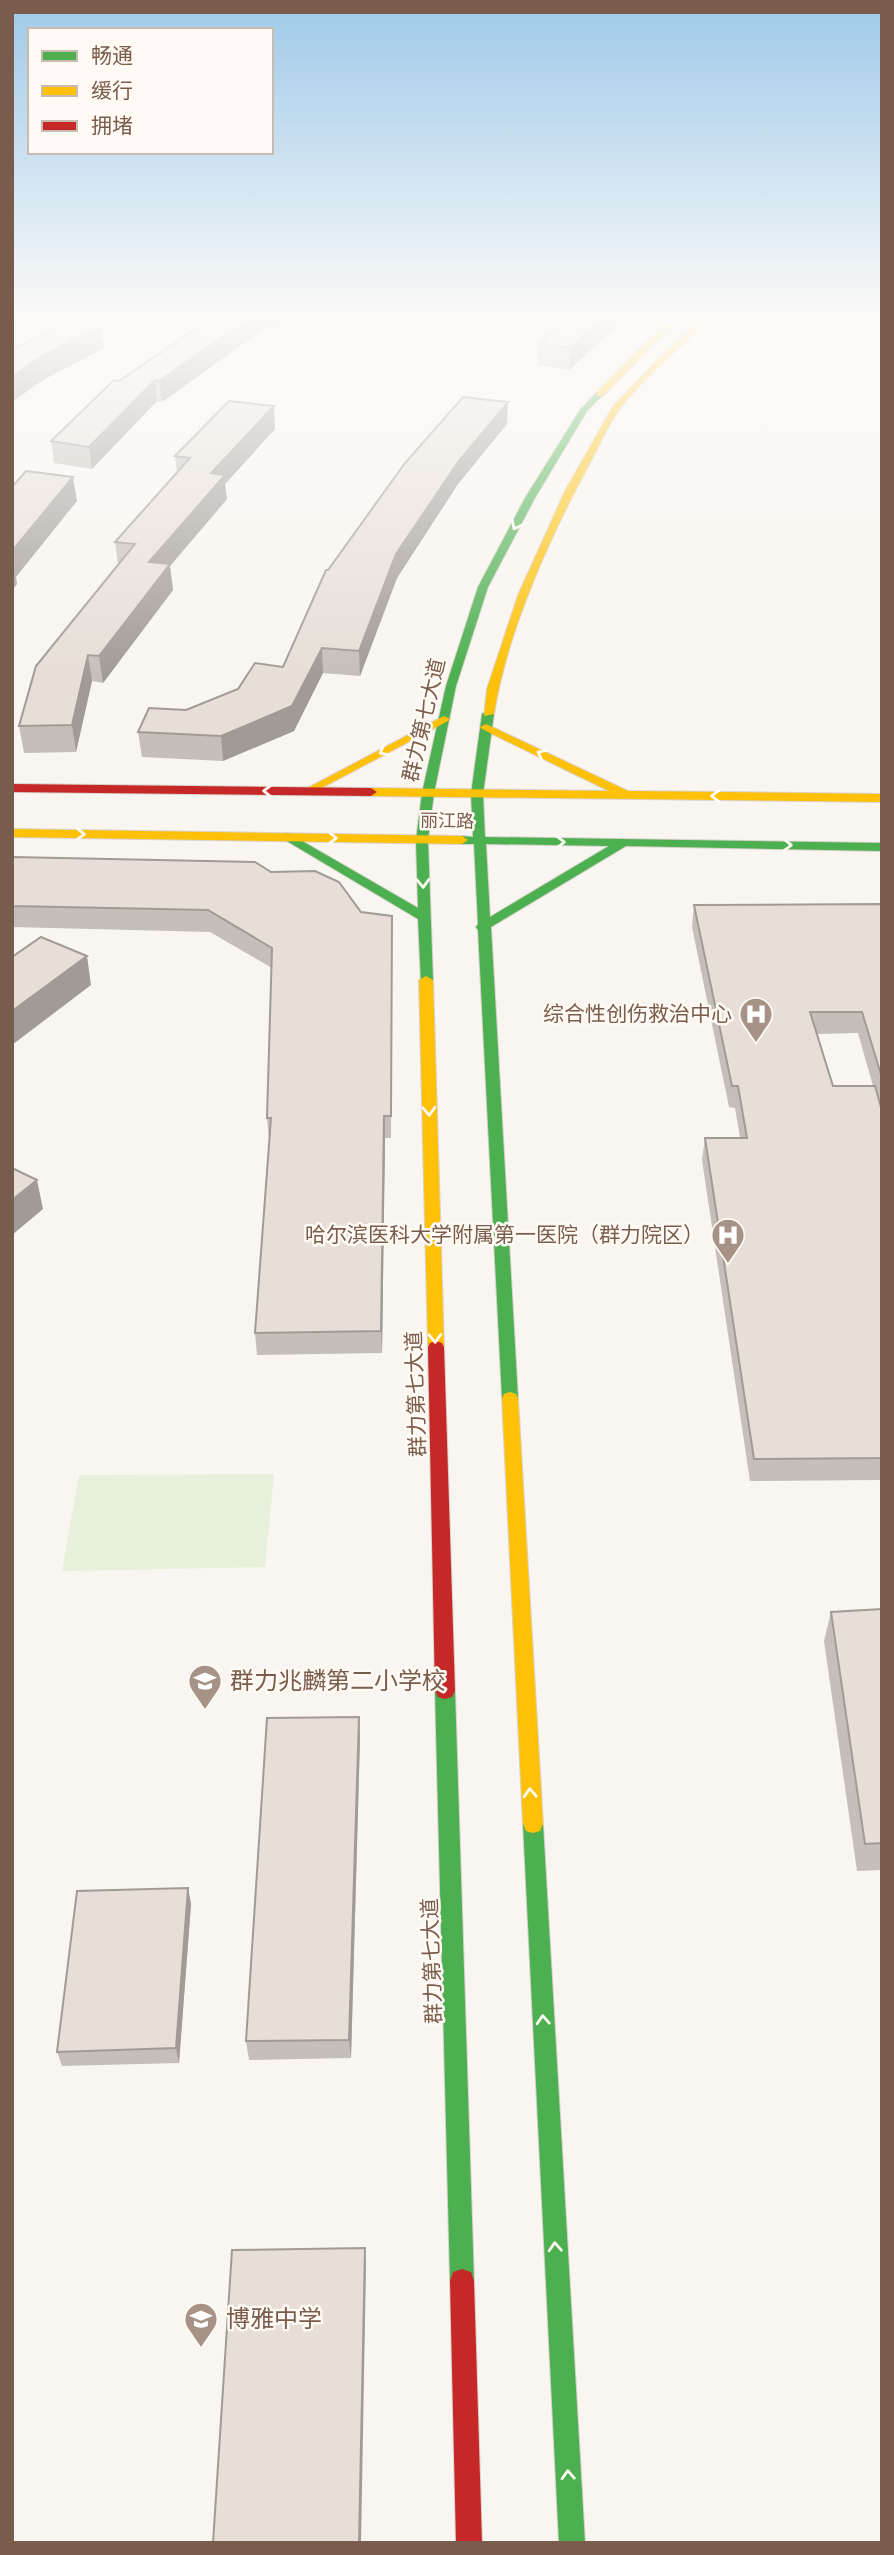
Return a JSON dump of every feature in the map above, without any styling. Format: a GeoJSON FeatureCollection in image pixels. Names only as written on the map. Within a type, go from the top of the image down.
{"type":"FeatureCollection","features":[{"type":"Feature","properties":{"kind":"main road","name":"群力第七大道"},"geometry":{"type":"LineString","coordinates":[[469,2543],[422,840],[428,793],[451,686],[484,587],[530,498],[567,438]]}},
{"type":"Feature","properties":{"kind":"main road"},"geometry":{"type":"LineString","coordinates":[[572,2543],[482,928],[477,794],[492,689],[523,595],[570,491],[600,438]]}},
{"type":"Feature","properties":{"kind":"main road"},"geometry":{"type":"LineString","coordinates":[[308,791],[444,719]]}},
{"type":"Feature","properties":{"kind":"main road"},"geometry":{"type":"LineString","coordinates":[[486,727],[626,795]]}},
{"type":"Feature","properties":{"kind":"main road","name":"丽江路"},"geometry":{"type":"LineString","coordinates":[[12,788],[882,798]]}},
{"type":"Feature","properties":{"kind":"main road","name":"丽江路"},"geometry":{"type":"LineString","coordinates":[[12,833],[882,847]]}},
{"type":"Feature","properties":{"kind":"main road"},"geometry":{"type":"LineString","coordinates":[[286,837],[424,917]]}},
{"type":"Feature","properties":{"kind":"main road"},"geometry":{"type":"LineString","coordinates":[[482,928],[623,843]]}},
{"type":"Feature","properties":{"kind":"green space"},"geometry":{"type":"Polygon","coordinates":[[[274,1474],[265,1567],[62,1571],[79,1475],[274,1474]]]}},
{"type":"Feature","properties":{"kind":"building"},"geometry":{"type":"Polygon","coordinates":[[[54,438],[98,438],[89,447],[51,441],[54,438]]]}},
{"type":"Feature","properties":{"kind":"building"},"geometry":{"type":"Polygon","coordinates":[[[192,438],[244,438],[211,473],[225,475],[149,562],[170,564],[99,656],[88,655],[72,725],[19,726],[36,666],[135,544],[115,542],[190,458],[175,456],[192,438]]]}},
{"type":"Feature","properties":{"kind":"building"},"geometry":{"type":"Polygon","coordinates":[[[427,438],[478,438],[458,462],[396,554],[359,651],[322,648],[292,706],[221,736],[138,732],[149,708],[186,710],[238,689],[255,663],[283,667],[326,570],[405,463],[427,438]]]}},
{"type":"Feature","properties":{"kind":"building"},"geometry":{"type":"Polygon","coordinates":[[[26,471],[73,477],[12,551],[12,487],[26,471]]]}},
{"type":"Feature","properties":{"kind":"building"},"geometry":{"type":"Polygon","coordinates":[[[12,857],[255,862],[271,872],[315,871],[339,882],[361,912],[392,916],[391,1116],[384,1116],[381,1331],[255,1333],[271,1118],[267,1118],[272,948],[208,910],[12,906],[12,857]]]}},
{"type":"Feature","properties":{"kind":"building"},"geometry":{"type":"Polygon","coordinates":[[[882,904],[882,1078],[862,1012],[810,1012],[833,1086],[875,1086],[882,1111],[882,1458],[754,1459],[705,1138],[747,1138],[738,1086],[732,1086],[694,905],[882,904]]]}},
{"type":"Feature","properties":{"kind":"building"},"geometry":{"type":"Polygon","coordinates":[[[41,937],[87,956],[12,1011],[12,957],[41,937]]]}},
{"type":"Feature","properties":{"kind":"building"},"geometry":{"type":"Polygon","coordinates":[[[12,1168],[37,1180],[12,1200],[12,1168]]]}},
{"type":"Feature","properties":{"kind":"building"},"geometry":{"type":"Polygon","coordinates":[[[882,1609],[882,1843],[865,1844],[831,1612],[882,1609]]]}},
{"type":"Feature","properties":{"kind":"building"},"geometry":{"type":"Polygon","coordinates":[[[359,1717],[349,2040],[246,2041],[267,1718],[359,1717]]]}},
{"type":"Feature","properties":{"kind":"building"},"geometry":{"type":"Polygon","coordinates":[[[188,1888],[176,2048],[57,2052],[77,1891],[188,1888]]]}},
{"type":"Feature","properties":{"kind":"building"},"geometry":{"type":"Polygon","coordinates":[[[365,2248],[359,2543],[213,2543],[232,2250],[365,2248]]]}},
{"type":"Feature","properties":{"kind":"traffic: fast"},"geometry":{"type":"LineString","coordinates":[[426,980],[422,840],[428,793],[451,686],[483,587],[530,498],[567,438]]}},
{"type":"Feature","properties":{"kind":"traffic: fast"},"geometry":{"type":"LineString","coordinates":[[488,714],[477,794],[510,1398]]}},
{"type":"Feature","properties":{"kind":"traffic: fast"},"geometry":{"type":"LineString","coordinates":[[286,837],[424,917]]}},
{"type":"Feature","properties":{"kind":"traffic: fast"},"geometry":{"type":"LineString","coordinates":[[462,840],[882,847]]}},
{"type":"Feature","properties":{"kind":"traffic: fast"},"geometry":{"type":"LineString","coordinates":[[482,927],[623,843]]}},
{"type":"Feature","properties":{"kind":"traffic: fast"},"geometry":{"type":"LineString","coordinates":[[445,1691],[462,2281]]}},
{"type":"Feature","properties":{"kind":"traffic: fast"},"geometry":{"type":"LineString","coordinates":[[533,1824],[572,2543]]}},
{"type":"Feature","properties":{"kind":"traffic: slow"},"geometry":{"type":"LineString","coordinates":[[488,714],[492,689],[523,595],[570,491],[599,438]]}},
{"type":"Feature","properties":{"kind":"traffic: slow"},"geometry":{"type":"LineString","coordinates":[[308,791],[444,719]]}},
{"type":"Feature","properties":{"kind":"traffic: slow"},"geometry":{"type":"LineString","coordinates":[[486,727],[626,795]]}},
{"type":"Feature","properties":{"kind":"traffic: slow"},"geometry":{"type":"LineString","coordinates":[[371,792],[882,798]]}},
{"type":"Feature","properties":{"kind":"traffic: slow"},"geometry":{"type":"LineString","coordinates":[[12,833],[462,840]]}},
{"type":"Feature","properties":{"kind":"traffic: slow"},"geometry":{"type":"LineString","coordinates":[[426,980],[436,1347]]}},
{"type":"Feature","properties":{"kind":"traffic: slow"},"geometry":{"type":"LineString","coordinates":[[510,1398],[533,1824]]}},
{"type":"Feature","properties":{"kind":"traffic: jam"},"geometry":{"type":"LineString","coordinates":[[12,788],[371,792]]}},
{"type":"Feature","properties":{"kind":"traffic: jam"},"geometry":{"type":"LineString","coordinates":[[436,1347],[445,1691]]}},
{"type":"Feature","properties":{"kind":"traffic: jam"},"geometry":{"type":"LineString","coordinates":[[462,2281],[469,2543]]}},
{"type":"Feature","properties":{"kind":"place","name":"综合性创伤救治中心"},"geometry":{"type":"Point","coordinates":[756,1044]}},
{"type":"Feature","properties":{"kind":"place","name":"哈尔滨医科大学附属第一医院（群力院区）"},"geometry":{"type":"Point","coordinates":[728,1265]}},
{"type":"Feature","properties":{"kind":"place","name":"群力兆麟第二小学校"},"geometry":{"type":"Point","coordinates":[205,1711]}},
{"type":"Feature","properties":{"kind":"place","name":"博雅中学"},"geometry":{"type":"Point","coordinates":[201,2349]}}]}
